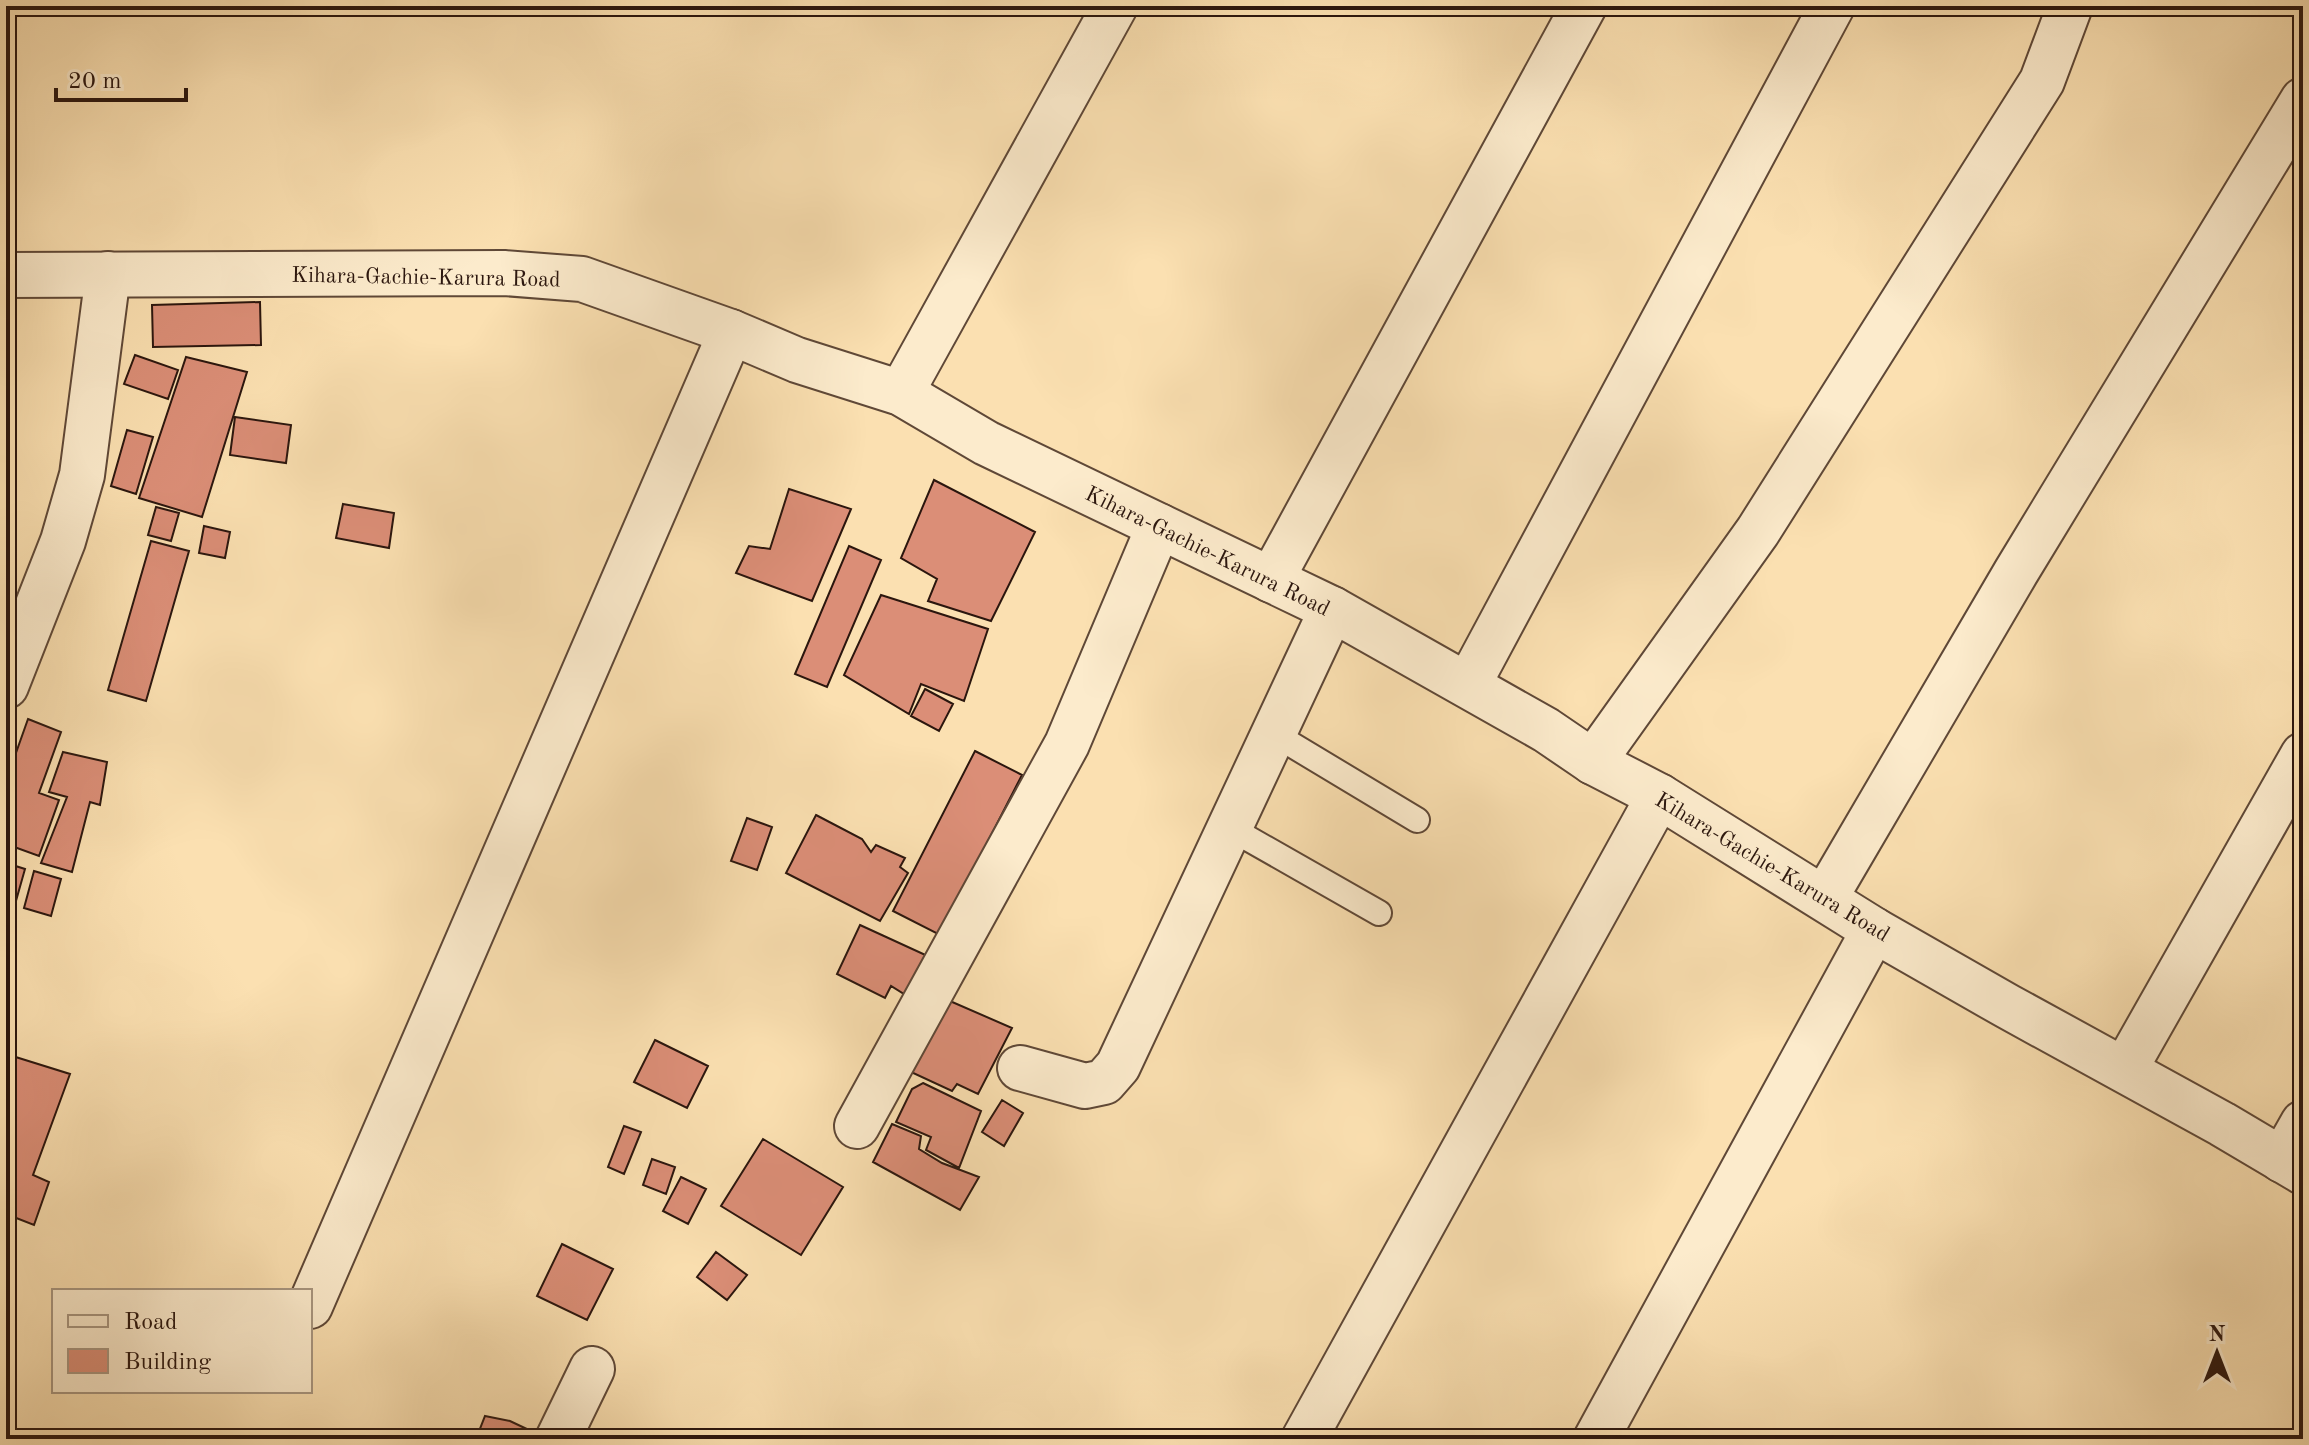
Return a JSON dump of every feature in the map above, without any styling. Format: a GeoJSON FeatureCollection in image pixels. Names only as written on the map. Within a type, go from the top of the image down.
{"type":"FeatureCollection","features":[{"type":"Feature","properties":{"kind":"street"},"geometry":{"type":"LineString","coordinates":[[901,393],[1115,6]]}},
{"type":"Feature","properties":{"kind":"street"},"geometry":{"type":"LineString","coordinates":[[1271,580],[1584,6]]}},
{"type":"Feature","properties":{"kind":"street"},"geometry":{"type":"LineString","coordinates":[[1468,685],[1832,6]]}},
{"type":"Feature","properties":{"kind":"street"},"geometry":{"type":"LineString","coordinates":[[1593,762],[1783,492],[2042,81],[2070,6]]}},
{"type":"Feature","properties":{"kind":"street"},"geometry":{"type":"LineString","coordinates":[[1825,898],[2016,572],[2303,100]]}},
{"type":"Feature","properties":{"kind":"street","name":"Kihara-Gachie-Karura Road"},"geometry":{"type":"LineString","coordinates":[[6,275],[504,273],[582,279],[731,332],[797,360],[901,393],[986,443],[1332,609],[1546,730],[1593,762],[1659,796],[1874,930],[2007,1006],[2125,1069],[2296,1152]]}},
{"type":"Feature","properties":{"kind":"street"},"geometry":{"type":"LineString","coordinates":[[6,686],[63,541],[82,475],[108,274]]}},
{"type":"Feature","properties":{"kind":"street"},"geometry":{"type":"LineString","coordinates":[[312,1301],[731,332]]}},
{"type":"Feature","properties":{"kind":"street"},"geometry":{"type":"LineString","coordinates":[[857,1126],[1067,744],[1159,526]]}},
{"type":"Feature","properties":{"kind":"street"},"geometry":{"type":"LineString","coordinates":[[1020,1068],[1085,1086],[1104,1082],[1118,1066],[1332,609]]}},
{"type":"Feature","properties":{"kind":"street"},"geometry":{"type":"LineString","coordinates":[[2125,1069],[2303,755]]}},
{"type":"Feature","properties":{"kind":"street"},"geometry":{"type":"LineString","coordinates":[[1304,1439],[1659,796]]}},
{"type":"Feature","properties":{"kind":"street"},"geometry":{"type":"LineString","coordinates":[[1596,1439],[1874,930]]}},
{"type":"Feature","properties":{"kind":"street"},"geometry":{"type":"LineString","coordinates":[[558,1439],[592,1369]]}},
{"type":"Feature","properties":{"kind":"lane"},"geometry":{"type":"LineString","coordinates":[[1274,734],[1417,820]]}},
{"type":"Feature","properties":{"kind":"lane"},"geometry":{"type":"LineString","coordinates":[[1228,827],[1379,913]]}},
{"type":"Feature","properties":{"kind":"building"},"geometry":{"type":"Polygon","coordinates":[[[260,302],[261,345],[153,347],[152,305],[260,302]]]}},
{"type":"Feature","properties":{"kind":"building"},"geometry":{"type":"Polygon","coordinates":[[[135,355],[178,370],[168,399],[124,384],[135,355]]]}},
{"type":"Feature","properties":{"kind":"building"},"geometry":{"type":"Polygon","coordinates":[[[186,357],[247,372],[202,517],[139,498],[186,357]]]}},
{"type":"Feature","properties":{"kind":"building"},"geometry":{"type":"Polygon","coordinates":[[[235,417],[291,425],[286,463],[230,455],[235,417]]]}},
{"type":"Feature","properties":{"kind":"building"},"geometry":{"type":"Polygon","coordinates":[[[127,430],[153,437],[136,494],[111,486],[127,430]]]}},
{"type":"Feature","properties":{"kind":"building"},"geometry":{"type":"Polygon","coordinates":[[[934,480],[1035,532],[991,621],[928,601],[937,579],[901,558],[934,480]]]}},
{"type":"Feature","properties":{"kind":"building"},"geometry":{"type":"Polygon","coordinates":[[[789,489],[851,509],[812,601],[736,573],[749,546],[770,549],[789,489]]]}},
{"type":"Feature","properties":{"kind":"building"},"geometry":{"type":"Polygon","coordinates":[[[343,504],[394,513],[389,548],[336,538],[343,504]]]}},
{"type":"Feature","properties":{"kind":"building"},"geometry":{"type":"Polygon","coordinates":[[[156,507],[179,513],[171,541],[148,535],[156,507]]]}},
{"type":"Feature","properties":{"kind":"building"},"geometry":{"type":"Polygon","coordinates":[[[204,526],[230,532],[225,558],[199,553],[204,526]]]}},
{"type":"Feature","properties":{"kind":"building"},"geometry":{"type":"Polygon","coordinates":[[[151,541],[189,551],[146,701],[108,690],[151,541]]]}},
{"type":"Feature","properties":{"kind":"building"},"geometry":{"type":"Polygon","coordinates":[[[849,546],[881,560],[827,687],[795,674],[849,546]]]}},
{"type":"Feature","properties":{"kind":"building"},"geometry":{"type":"Polygon","coordinates":[[[881,595],[988,629],[964,701],[921,684],[909,714],[844,675],[881,595]]]}},
{"type":"Feature","properties":{"kind":"building"},"geometry":{"type":"Polygon","coordinates":[[[925,689],[953,704],[939,731],[911,716],[925,689]]]}},
{"type":"Feature","properties":{"kind":"building"},"geometry":{"type":"Polygon","coordinates":[[[28,719],[61,732],[39,793],[59,800],[39,856],[6,844],[6,781],[28,719]]]}},
{"type":"Feature","properties":{"kind":"building"},"geometry":{"type":"Polygon","coordinates":[[[975,751],[1022,775],[940,935],[893,911],[975,751]]]}},
{"type":"Feature","properties":{"kind":"building"},"geometry":{"type":"Polygon","coordinates":[[[63,752],[107,762],[100,805],[90,802],[72,872],[41,863],[67,797],[49,792],[63,752]]]}},
{"type":"Feature","properties":{"kind":"building"},"geometry":{"type":"Polygon","coordinates":[[[816,815],[862,839],[871,852],[876,845],[905,858],[900,867],[908,873],[880,921],[786,873],[816,815]]]}},
{"type":"Feature","properties":{"kind":"building"},"geometry":{"type":"Polygon","coordinates":[[[747,818],[772,827],[757,870],[731,861],[747,818]]]}},
{"type":"Feature","properties":{"kind":"building"},"geometry":{"type":"Polygon","coordinates":[[[6,863],[25,869],[12,915],[6,913],[6,863]]]}},
{"type":"Feature","properties":{"kind":"building"},"geometry":{"type":"Polygon","coordinates":[[[34,871],[61,879],[51,916],[24,908],[34,871]]]}},
{"type":"Feature","properties":{"kind":"building"},"geometry":{"type":"Polygon","coordinates":[[[860,925],[932,958],[912,999],[891,986],[885,998],[837,974],[860,925]]]}},
{"type":"Feature","properties":{"kind":"building"},"geometry":{"type":"Polygon","coordinates":[[[943,998],[1012,1028],[978,1094],[957,1084],[952,1091],[911,1072],[943,998]]]}},
{"type":"Feature","properties":{"kind":"building"},"geometry":{"type":"Polygon","coordinates":[[[655,1040],[708,1066],[687,1108],[634,1082],[655,1040]]]}},
{"type":"Feature","properties":{"kind":"building"},"geometry":{"type":"Polygon","coordinates":[[[6,1054],[70,1074],[33,1175],[49,1182],[34,1225],[6,1214],[6,1054]]]}},
{"type":"Feature","properties":{"kind":"building"},"geometry":{"type":"Polygon","coordinates":[[[923,1083],[981,1111],[959,1168],[926,1150],[931,1137],[896,1122],[912,1089],[923,1083]]]}},
{"type":"Feature","properties":{"kind":"building"},"geometry":{"type":"Polygon","coordinates":[[[1002,1100],[1023,1113],[1004,1146],[982,1132],[1002,1100]]]}},
{"type":"Feature","properties":{"kind":"building"},"geometry":{"type":"Polygon","coordinates":[[[892,1124],[921,1136],[919,1149],[942,1163],[979,1177],[960,1210],[873,1162],[892,1124]]]}},
{"type":"Feature","properties":{"kind":"building"},"geometry":{"type":"Polygon","coordinates":[[[624,1126],[641,1132],[624,1174],[608,1167],[624,1126]]]}},
{"type":"Feature","properties":{"kind":"building"},"geometry":{"type":"Polygon","coordinates":[[[763,1139],[843,1187],[801,1255],[721,1206],[763,1139]]]}},
{"type":"Feature","properties":{"kind":"building"},"geometry":{"type":"Polygon","coordinates":[[[652,1159],[675,1167],[666,1194],[643,1185],[652,1159]]]}},
{"type":"Feature","properties":{"kind":"building"},"geometry":{"type":"Polygon","coordinates":[[[681,1177],[706,1189],[688,1224],[663,1211],[681,1177]]]}},
{"type":"Feature","properties":{"kind":"building"},"geometry":{"type":"Polygon","coordinates":[[[562,1244],[613,1269],[587,1320],[537,1296],[562,1244]]]}},
{"type":"Feature","properties":{"kind":"building"},"geometry":{"type":"Polygon","coordinates":[[[716,1252],[747,1275],[727,1300],[697,1277],[716,1252]]]}},
{"type":"Feature","properties":{"kind":"building"},"geometry":{"type":"Polygon","coordinates":[[[485,1416],[510,1421],[548,1439],[476,1439],[485,1416]]]}},
{"type":"Feature","properties":{"kind":"building"},"geometry":{"type":"Polygon","coordinates":[[[93,1430],[115,1439],[89,1439],[93,1430]]]}}]}
